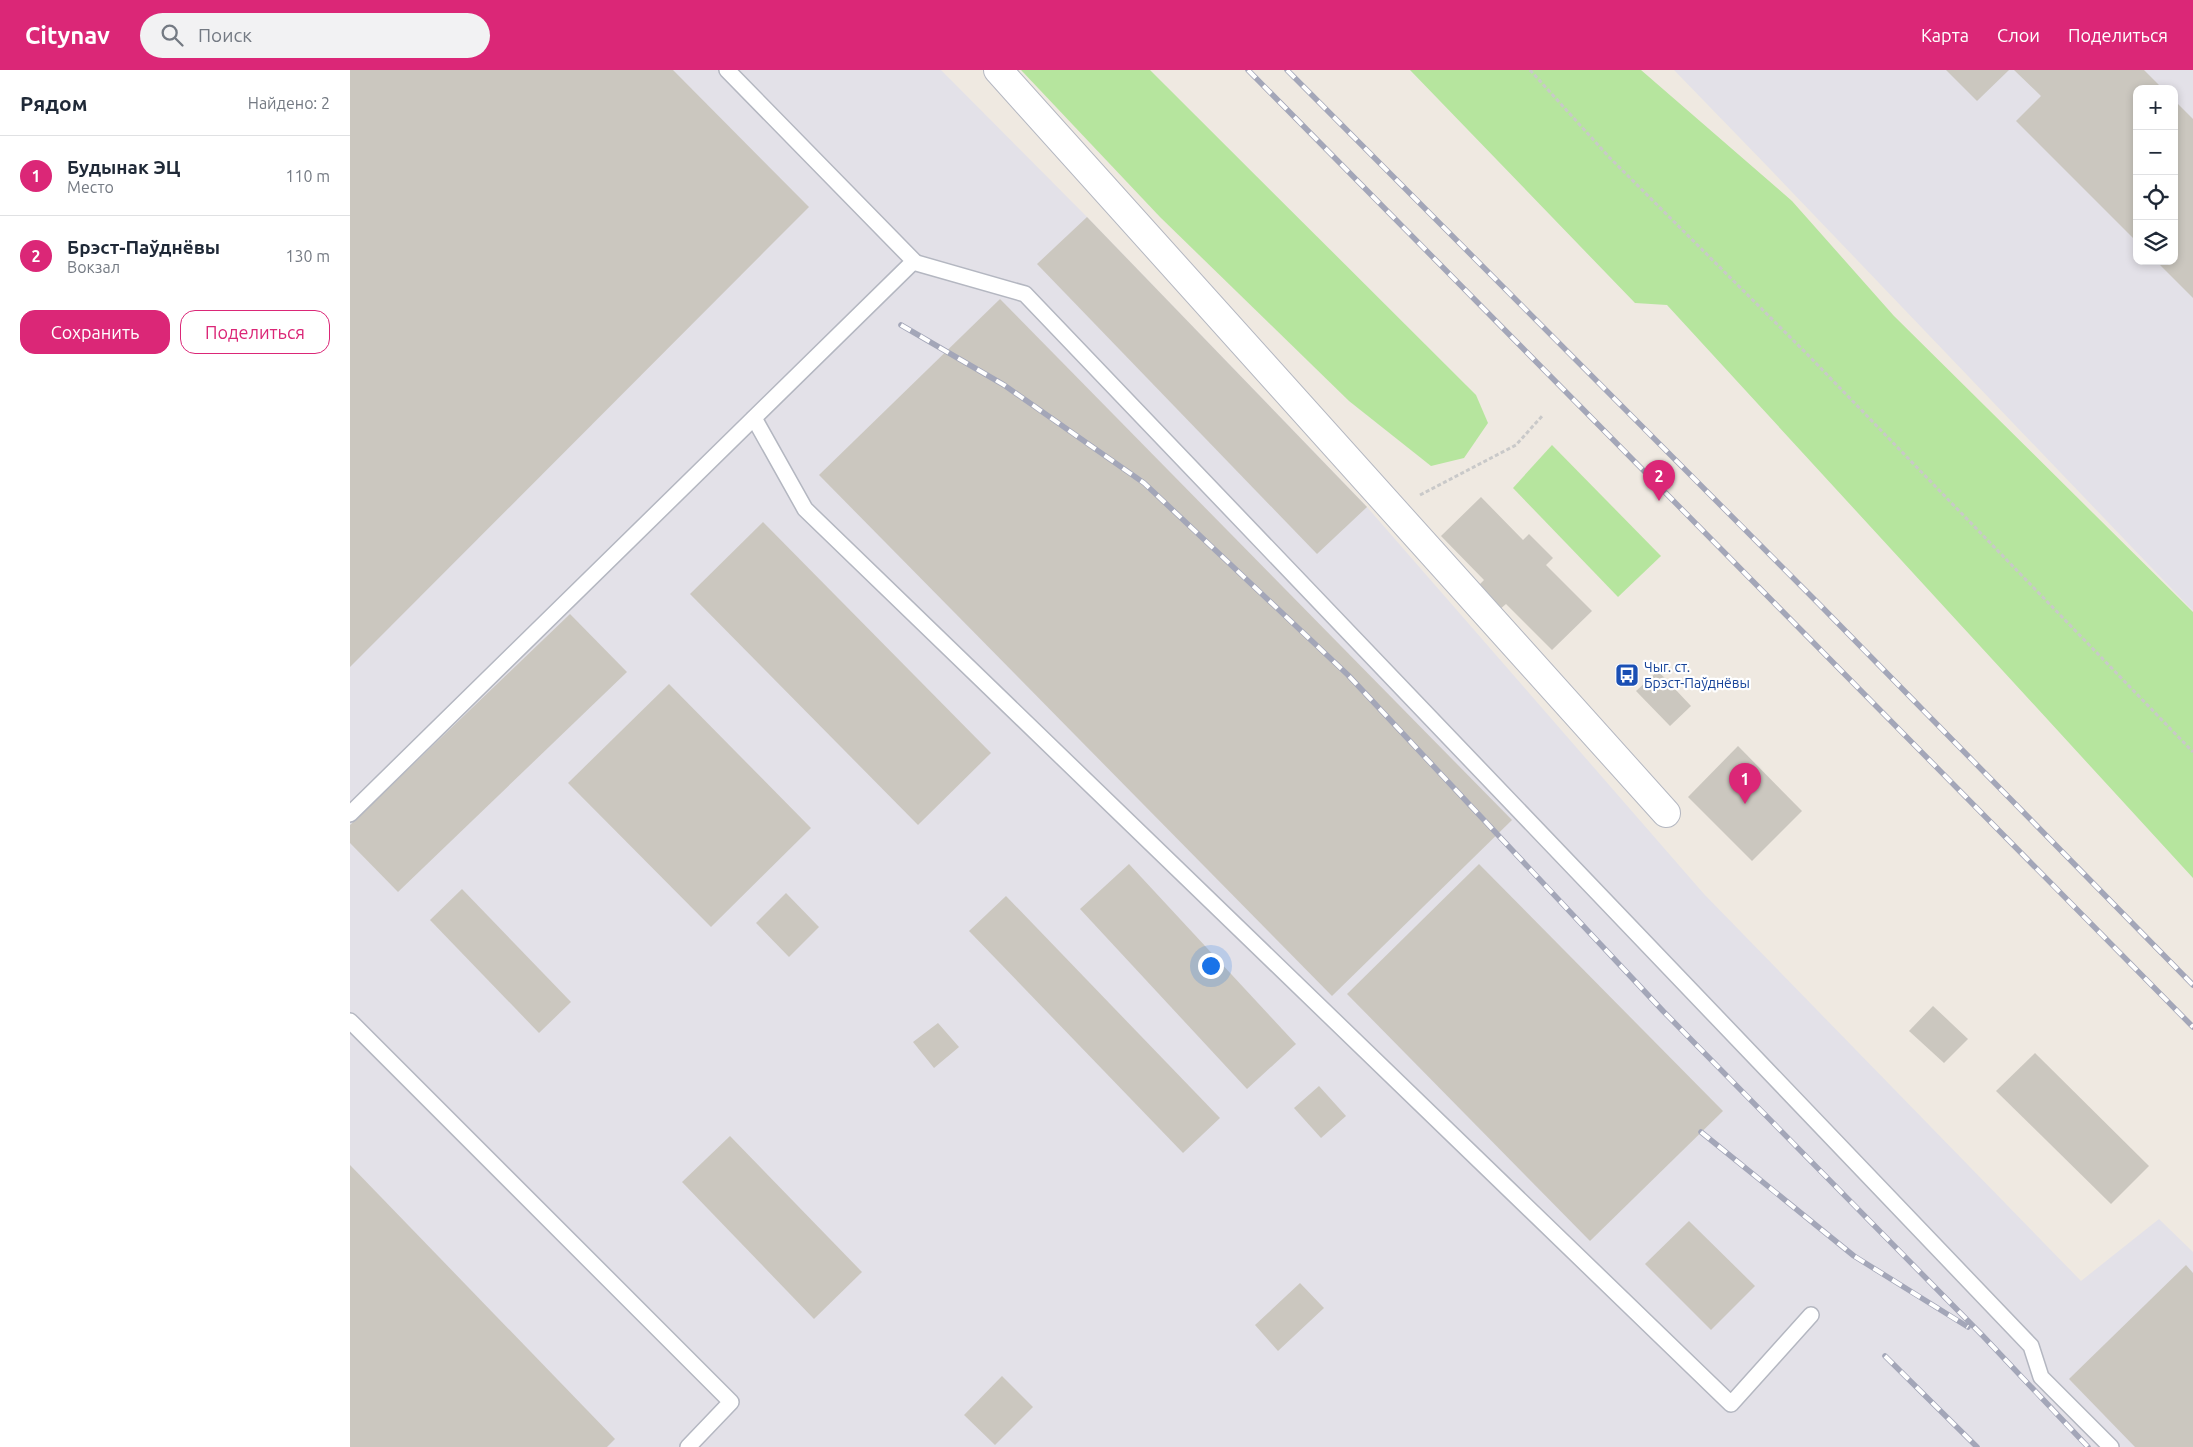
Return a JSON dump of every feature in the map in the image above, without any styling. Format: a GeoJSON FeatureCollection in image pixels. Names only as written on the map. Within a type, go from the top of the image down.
{"type":"FeatureCollection","features":[{"type":"Feature","properties":{"kind":"street"},"geometry":{"type":"LineString","coordinates":[[998,70],[1666,812]]}},
{"type":"Feature","properties":{"kind":"lane"},"geometry":{"type":"LineString","coordinates":[[727,70],[913,262],[1025,294],[2031,1346],[2041,1377],[2111,1447]]}},
{"type":"Feature","properties":{"kind":"lane"},"geometry":{"type":"LineString","coordinates":[[350,814],[913,262]]}},
{"type":"Feature","properties":{"kind":"lane"},"geometry":{"type":"LineString","coordinates":[[754,418],[805,509],[1731,1404],[1811,1315]]}},
{"type":"Feature","properties":{"kind":"lane"},"geometry":{"type":"LineString","coordinates":[[350,1021],[731,1402],[688,1447]]}},
{"type":"Feature","properties":{"kind":"path"},"geometry":{"type":"LineString","coordinates":[[1530,70],[1609,157],[1806,353],[2193,752]]}},
{"type":"Feature","properties":{"kind":"path"},"geometry":{"type":"LineString","coordinates":[[1393,509],[1516,445],[1543,415]]}},
{"type":"Feature","properties":{"kind":"shaded area"},"geometry":{"type":"Polygon","coordinates":[[[350,70],[941,70],[1087,217],[1367,507],[1704,894],[2081,1281],[2159,1219],[2193,1252],[2193,1447],[350,1447],[350,70]]]}},
{"type":"Feature","properties":{"kind":"shaded area"},"geometry":{"type":"Polygon","coordinates":[[[1674,70],[2193,70],[2193,611],[1769,168],[1674,70]]]}},
{"type":"Feature","properties":{"kind":"green space"},"geometry":{"type":"Polygon","coordinates":[[[1021,70],[1150,70],[1476,395],[1488,423],[1464,458],[1431,466],[1349,401],[1160,217],[1021,70]]]}},
{"type":"Feature","properties":{"kind":"green space"},"geometry":{"type":"Polygon","coordinates":[[[1410,70],[1641,70],[1792,201],[1894,316],[2193,612],[2193,878],[1667,305],[1635,303],[1410,70]]]}},
{"type":"Feature","properties":{"kind":"green space"},"geometry":{"type":"Polygon","coordinates":[[[1552,445],[1661,556],[1618,597],[1513,488],[1552,445]]]}},
{"type":"Feature","properties":{"kind":"building"},"geometry":{"type":"Polygon","coordinates":[[[350,70],[673,70],[809,207],[350,667],[350,70]]]}},
{"type":"Feature","properties":{"kind":"building"},"geometry":{"type":"Polygon","coordinates":[[[1946,70],[2009,70],[1977,101],[1946,70]]]}},
{"type":"Feature","properties":{"kind":"building"},"geometry":{"type":"Polygon","coordinates":[[[2014,70],[2144,70],[2159,85],[2133,85],[2133,238],[2016,121],[2041,96],[2014,70]]]}},
{"type":"Feature","properties":{"kind":"building"},"geometry":{"type":"Polygon","coordinates":[[[2178,104],[2193,119],[2193,298],[2160,265],[2178,265],[2178,104]]]}},
{"type":"Feature","properties":{"kind":"building"},"geometry":{"type":"Polygon","coordinates":[[[1087,217],[1367,507],[1317,554],[1037,264],[1087,217]]]}},
{"type":"Feature","properties":{"kind":"building"},"geometry":{"type":"Polygon","coordinates":[[[1000,299],[1512,820],[1332,996],[819,475],[1000,299]]]}},
{"type":"Feature","properties":{"kind":"building"},"geometry":{"type":"Polygon","coordinates":[[[1481,497],[1523,540],[1529,534],[1553,558],[1546,565],[1592,611],[1552,650],[1506,604],[1499,610],[1477,587],[1484,580],[1441,536],[1481,497]]]}},
{"type":"Feature","properties":{"kind":"building"},"geometry":{"type":"Polygon","coordinates":[[[763,522],[991,753],[918,825],[690,594],[763,522]]]}},
{"type":"Feature","properties":{"kind":"building"},"geometry":{"type":"Polygon","coordinates":[[[570,614],[627,672],[398,892],[350,843],[350,825],[570,614]]]}},
{"type":"Feature","properties":{"kind":"building"},"geometry":{"type":"Polygon","coordinates":[[[1658,671],[1691,706],[1670,726],[1636,691],[1658,671]]]}},
{"type":"Feature","properties":{"kind":"building"},"geometry":{"type":"Polygon","coordinates":[[[669,684],[811,828],[711,927],[568,783],[669,684]]]}},
{"type":"Feature","properties":{"kind":"building"},"geometry":{"type":"Polygon","coordinates":[[[1738,746],[1802,811],[1752,861],[1688,797],[1738,746]]]}},
{"type":"Feature","properties":{"kind":"building"},"geometry":{"type":"Polygon","coordinates":[[[1129,864],[1296,1044],[1247,1089],[1080,909],[1129,864]]]}},
{"type":"Feature","properties":{"kind":"building"},"geometry":{"type":"Polygon","coordinates":[[[1479,864],[1723,1111],[1590,1241],[1347,994],[1479,864]]]}},
{"type":"Feature","properties":{"kind":"building"},"geometry":{"type":"Polygon","coordinates":[[[462,889],[571,1002],[539,1033],[430,920],[462,889]]]}},
{"type":"Feature","properties":{"kind":"building"},"geometry":{"type":"Polygon","coordinates":[[[786,893],[819,927],[789,957],[756,923],[786,893]]]}},
{"type":"Feature","properties":{"kind":"building"},"geometry":{"type":"Polygon","coordinates":[[[1006,896],[1220,1118],[1183,1153],[969,931],[1006,896]]]}},
{"type":"Feature","properties":{"kind":"building"},"geometry":{"type":"Polygon","coordinates":[[[1933,1006],[1968,1039],[1944,1063],[1909,1031],[1933,1006]]]}},
{"type":"Feature","properties":{"kind":"building"},"geometry":{"type":"Polygon","coordinates":[[[938,1023],[959,1047],[934,1068],[913,1042],[938,1023]]]}},
{"type":"Feature","properties":{"kind":"building"},"geometry":{"type":"Polygon","coordinates":[[[2035,1053],[2149,1166],[2111,1204],[1996,1091],[2035,1053]]]}},
{"type":"Feature","properties":{"kind":"building"},"geometry":{"type":"Polygon","coordinates":[[[1319,1086],[1346,1116],[1321,1138],[1294,1108],[1319,1086]]]}},
{"type":"Feature","properties":{"kind":"building"},"geometry":{"type":"Polygon","coordinates":[[[730,1136],[862,1272],[814,1319],[682,1182],[730,1136]]]}},
{"type":"Feature","properties":{"kind":"building"},"geometry":{"type":"Polygon","coordinates":[[[350,1165],[615,1439],[607,1447],[350,1447],[350,1165]]]}},
{"type":"Feature","properties":{"kind":"building"},"geometry":{"type":"Polygon","coordinates":[[[1689,1221],[1755,1286],[1711,1330],[1645,1264],[1689,1221]]]}},
{"type":"Feature","properties":{"kind":"building"},"geometry":{"type":"Polygon","coordinates":[[[2186,1265],[2193,1273],[2193,1447],[2135,1447],[2069,1379],[2186,1265]]]}},
{"type":"Feature","properties":{"kind":"building"},"geometry":{"type":"Polygon","coordinates":[[[1300,1283],[1324,1308],[1278,1351],[1255,1325],[1300,1283]]]}},
{"type":"Feature","properties":{"kind":"building"},"geometry":{"type":"Polygon","coordinates":[[[1002,1376],[1033,1407],[995,1445],[964,1415],[1002,1376]]]}},
{"type":"Feature","properties":{"kind":"railway"},"geometry":{"type":"LineString","coordinates":[[1248,70],[2193,1027]]}},
{"type":"Feature","properties":{"kind":"railway"},"geometry":{"type":"LineString","coordinates":[[1287,70],[1818,603],[2193,985]]}},
{"type":"Feature","properties":{"kind":"railway"},"geometry":{"type":"LineString","coordinates":[[901,325],[1004,385],[1144,483],[1348,675],[1663,1011],[1983,1336],[2088,1447]]}},
{"type":"Feature","properties":{"kind":"railway"},"geometry":{"type":"LineString","coordinates":[[1701,1132],[1854,1256],[1968,1327]]}},
{"type":"Feature","properties":{"kind":"railway"},"geometry":{"type":"LineString","coordinates":[[1885,1356],[1977,1447]]}},
{"type":"Feature","properties":{"kind":"place","name":"Брэст-Паўднёвы"},"geometry":{"type":"Point","coordinates":[1659,501]}},
{"type":"Feature","properties":{"kind":"place","name":"Чыг. ст. Брэст-Паўднёвы"},"geometry":{"type":"Point","coordinates":[1627,675]}},
{"type":"Feature","properties":{"kind":"place","name":"Будынак ЭЦ"},"geometry":{"type":"Point","coordinates":[1745,804]}}]}
